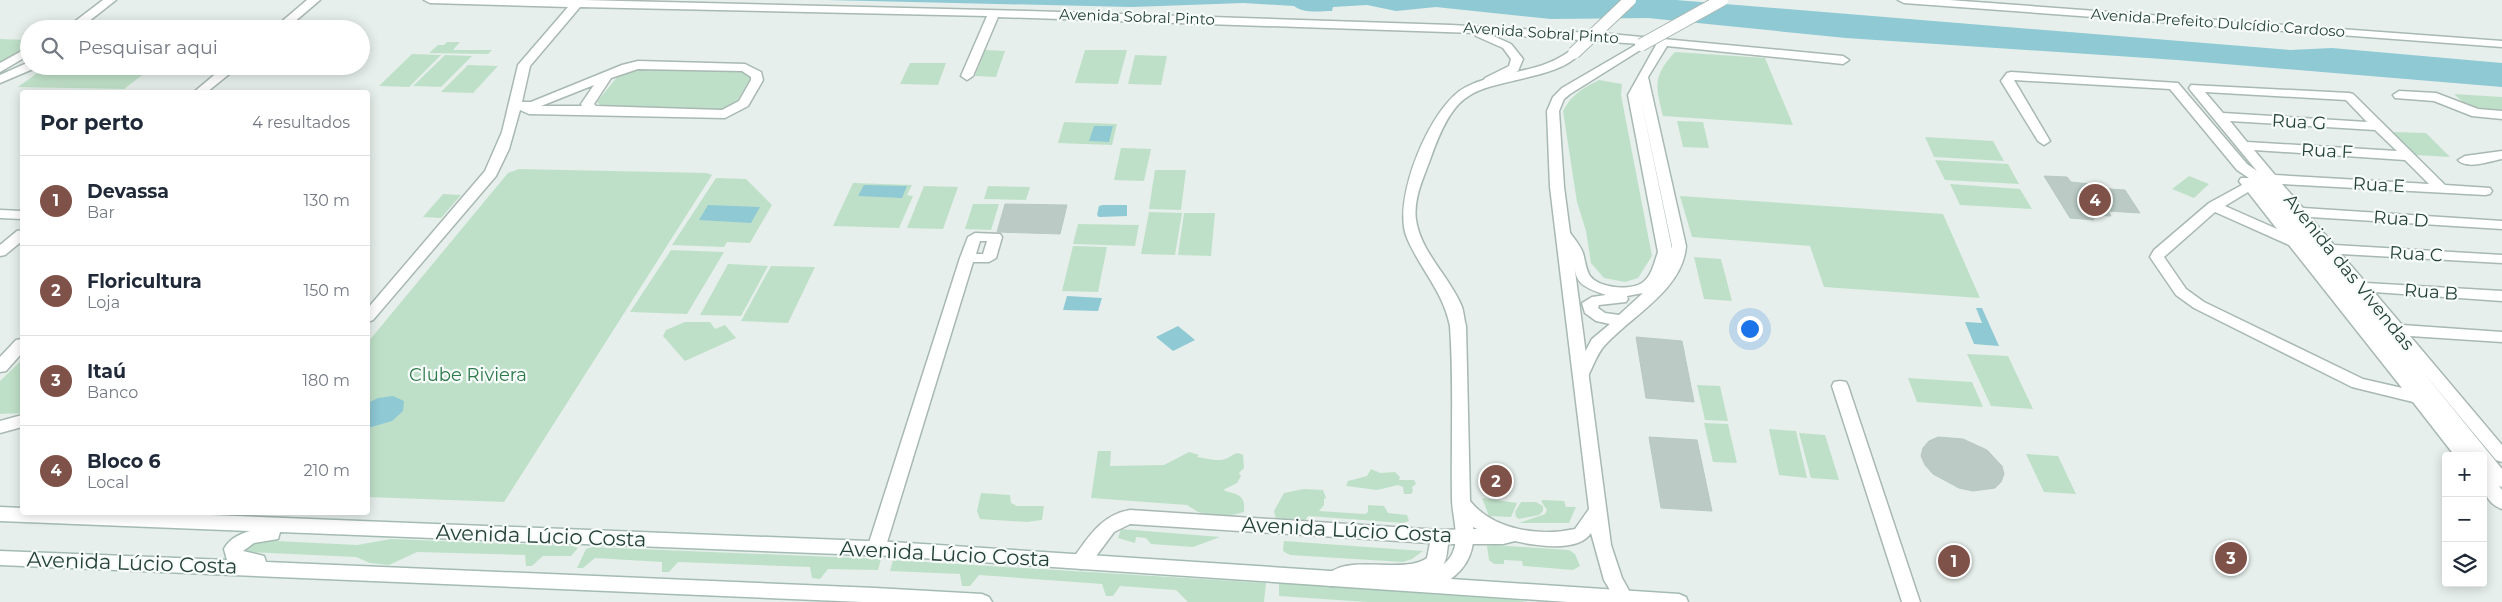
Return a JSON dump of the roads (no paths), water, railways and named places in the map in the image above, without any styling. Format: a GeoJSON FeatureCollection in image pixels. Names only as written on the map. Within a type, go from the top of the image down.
{"type":"FeatureCollection","features":[{"type":"Feature","properties":{"kind":"street"},"geometry":{"type":"LineString","coordinates":[[82,20],[110,0]]}},
{"type":"Feature","properties":{"kind":"street"},"geometry":{"type":"LineString","coordinates":[[290,20],[314,0]]}},
{"type":"Feature","properties":{"kind":"street","name":"Avenida Sobral Pinto"},"geometry":{"type":"LineString","coordinates":[[430,0],[578,2],[1459,28],[1610,37],[1843,60]]}},
{"type":"Feature","properties":{"kind":"street"},"geometry":{"type":"LineString","coordinates":[[1489,81],[1552,67],[1574,53],[1630,0]]}},
{"type":"Feature","properties":{"kind":"street"},"geometry":{"type":"LineString","coordinates":[[1634,599],[1613,580],[1606,560],[1557,187],[1553,111],[1555,104],[1566,91],[1641,45],[1722,0]]}},
{"type":"Feature","properties":{"kind":"street","name":"Avenida Prefeito Dulcídio Cardoso"},"geometry":{"type":"LineString","coordinates":[[1904,0],[2502,44]]}},
{"type":"Feature","properties":{"kind":"street"},"geometry":{"type":"LineString","coordinates":[[370,315],[491,173],[500,156],[514,110],[520,73],[524,65],[578,2]]}},
{"type":"Feature","properties":{"kind":"street"},"geometry":{"type":"LineString","coordinates":[[967,76],[994,14]]}},
{"type":"Feature","properties":{"kind":"street"},"geometry":{"type":"LineString","coordinates":[[1422,585],[1442,576],[1455,566],[1463,551],[1465,537],[1461,502],[1460,352],[1454,307],[1414,238],[1407,211],[1409,196],[1447,108],[1464,94],[1516,65],[1517,58],[1502,43],[1459,28]]}},
{"type":"Feature","properties":{"kind":"street"},"geometry":{"type":"LineString","coordinates":[[1514,53],[1514,45],[1517,39],[1534,32]]}},
{"type":"Feature","properties":{"kind":"street"},"geometry":{"type":"LineString","coordinates":[[1563,233],[1574,251],[1582,276],[1588,282],[1609,290],[1632,292],[1640,290],[1652,281],[1663,261],[1665,252],[1634,95],[1638,84],[1643,79],[1663,43]]}},
{"type":"Feature","properties":{"kind":"street"},"geometry":{"type":"LineString","coordinates":[[0,68],[20,56]]}},
{"type":"Feature","properties":{"kind":"street"},"geometry":{"type":"LineString","coordinates":[[638,65],[745,68],[757,75],[757,80],[744,103],[725,114],[514,110],[533,105],[638,65]]}},
{"type":"Feature","properties":{"kind":"street"},"geometry":{"type":"LineString","coordinates":[[0,79],[20,70]]}},
{"type":"Feature","properties":{"kind":"street"},"geometry":{"type":"LineString","coordinates":[[203,90],[222,75]]}},
{"type":"Feature","properties":{"kind":"street"},"geometry":{"type":"LineString","coordinates":[[2044,140],[2006,80],[2011,76],[2174,86],[2242,167],[2269,184],[2478,452]]}},
{"type":"Feature","properties":{"kind":"street"},"geometry":{"type":"LineString","coordinates":[[593,110],[587,104],[605,78]]}},
{"type":"Feature","properties":{"kind":"street"},"geometry":{"type":"LineString","coordinates":[[1581,374],[1598,343],[1664,282],[1674,270],[1678,260],[1678,246],[1643,79]]}},
{"type":"Feature","properties":{"kind":"street","name":"Avenida das Vivendas"},"geometry":{"type":"LineString","coordinates":[[2378,126],[2349,97],[2195,88],[2244,146],[2269,184],[2299,212],[2502,456]]}},
{"type":"Feature","properties":{"kind":"street"},"geometry":{"type":"LineString","coordinates":[[2399,95],[2436,98],[2476,113],[2502,115]]}},
{"type":"Feature","properties":{"kind":"street","name":"Rua G"},"geometry":{"type":"LineString","coordinates":[[2220,117],[2378,126]]}},
{"type":"Feature","properties":{"kind":"street"},"geometry":{"type":"LineString","coordinates":[[1639,123],[1647,128],[1655,163],[1664,174]]}},
{"type":"Feature","properties":{"kind":"street"},"geometry":{"type":"LineString","coordinates":[[2378,126],[2442,189]]}},
{"type":"Feature","properties":{"kind":"street","name":"Rua F"},"geometry":{"type":"LineString","coordinates":[[2244,146],[2409,156]]}},
{"type":"Feature","properties":{"kind":"street"},"geometry":{"type":"LineString","coordinates":[[2465,160],[2477,160],[2502,155]]}},
{"type":"Feature","properties":{"kind":"street"},"geometry":{"type":"LineString","coordinates":[[2242,167],[2243,176],[2250,186],[2462,452]]}},
{"type":"Feature","properties":{"kind":"street","name":"Rua E"},"geometry":{"type":"LineString","coordinates":[[2250,186],[2269,184],[2485,191]]}},
{"type":"Feature","properties":{"kind":"street"},"geometry":{"type":"LineString","coordinates":[[2250,186],[2214,206],[2160,250],[2156,257],[2180,292],[2199,305],[2358,383],[2420,398]]}},
{"type":"Feature","properties":{"kind":"street"},"geometry":{"type":"LineString","coordinates":[[2214,206],[2294,242]]}},
{"type":"Feature","properties":{"kind":"street","name":"Rua D"},"geometry":{"type":"LineString","coordinates":[[2299,212],[2502,225]]}},
{"type":"Feature","properties":{"kind":"street"},"geometry":{"type":"LineString","coordinates":[[0,214],[20,215]]}},
{"type":"Feature","properties":{"kind":"street"},"geometry":{"type":"LineString","coordinates":[[0,252],[20,236]]}},
{"type":"Feature","properties":{"kind":"street","name":"Rua C"},"geometry":{"type":"LineString","coordinates":[[2329,249],[2502,259]]}},
{"type":"Feature","properties":{"kind":"street"},"geometry":{"type":"LineString","coordinates":[[876,549],[967,258]]}},
{"type":"Feature","properties":{"kind":"street","name":"Rua B"},"geometry":{"type":"LineString","coordinates":[[2360,287],[2502,296]]}},
{"type":"Feature","properties":{"kind":"street"},"geometry":{"type":"LineString","coordinates":[[1624,320],[1601,318],[1594,315],[1589,306],[1597,300],[1626,299],[1632,292]]}},
{"type":"Feature","properties":{"kind":"street"},"geometry":{"type":"LineString","coordinates":[[2396,330],[2502,337]]}},
{"type":"Feature","properties":{"kind":"street"},"geometry":{"type":"LineString","coordinates":[[0,367],[20,346]]}},
{"type":"Feature","properties":{"kind":"street"},"geometry":{"type":"LineString","coordinates":[[2400,375],[2417,376]]}},
{"type":"Feature","properties":{"kind":"street"},"geometry":{"type":"LineString","coordinates":[[1840,386],[1911,602]]}},
{"type":"Feature","properties":{"kind":"street"},"geometry":{"type":"LineString","coordinates":[[1,428],[20,422]]}},
{"type":"Feature","properties":{"kind":"street"},"geometry":{"type":"LineString","coordinates":[[2487,463],[2502,481]]}},
{"type":"Feature","properties":{"kind":"street"},"geometry":{"type":"LineString","coordinates":[[2487,484],[2502,502]]}},
{"type":"Feature","properties":{"kind":"street"},"geometry":{"type":"LineString","coordinates":[[1461,502],[1478,521],[1513,535],[1572,538],[1585,531],[1598,509]]}},
{"type":"Feature","properties":{"kind":"street","name":"Avenida Lúcio Costa"},"geometry":{"type":"LineString","coordinates":[[0,514],[20,514]]}},
{"type":"Feature","properties":{"kind":"street","name":"Avenida Lúcio Costa"},"geometry":{"type":"LineString","coordinates":[[49,515],[195,518],[356,529],[876,549],[1679,602]]}},
{"type":"Feature","properties":{"kind":"street","name":"Avenida Lúcio Costa"},"geometry":{"type":"LineString","coordinates":[[1081,562],[1110,524],[1130,516],[1440,537],[1503,537],[1513,535]]}},
{"type":"Feature","properties":{"kind":"street"},"geometry":{"type":"LineString","coordinates":[[309,570],[234,556],[233,549],[238,543],[252,536],[356,529]]}},
{"type":"Feature","properties":{"kind":"street"},"geometry":{"type":"LineString","coordinates":[[1332,580],[1355,571],[1414,571],[1426,569],[1436,561],[1440,537]]}},
{"type":"Feature","properties":{"kind":"street","name":"Avenida Lúcio Costa"},"geometry":{"type":"LineString","coordinates":[[0,558],[309,570],[982,602]]}},
{"type":"Feature","properties":{"kind":"water"},"geometry":{"type":"Polygon","coordinates":[[[827,0],[1676,0],[2290,50],[2332,48],[2502,63],[2502,87],[2177,60],[1846,38],[1648,18],[1551,19],[1436,7],[1396,11],[1367,5],[1333,7],[1332,11],[1312,12],[1298,9],[1294,6],[1243,3],[1132,7],[827,0]]]}},
{"type":"Feature","properties":{"kind":"water"},"geometry":{"type":"Polygon","coordinates":[[[1094,126],[1113,126],[1109,142],[1089,141],[1094,126]]]}},
{"type":"Feature","properties":{"kind":"water"},"geometry":{"type":"Polygon","coordinates":[[[864,185],[907,186],[902,198],[858,196],[864,185]]]}},
{"type":"Feature","properties":{"kind":"water"},"geometry":{"type":"Polygon","coordinates":[[[708,205],[760,207],[751,223],[699,220],[708,205]]]}},
{"type":"Feature","properties":{"kind":"water"},"geometry":{"type":"Polygon","coordinates":[[[1127,205],[1127,216],[1099,217],[1097,215],[1099,206],[1127,205]]]}},
{"type":"Feature","properties":{"kind":"water"},"geometry":{"type":"Polygon","coordinates":[[[1067,296],[1102,298],[1098,311],[1063,310],[1067,296]]]}},
{"type":"Feature","properties":{"kind":"water"},"geometry":{"type":"Polygon","coordinates":[[[1976,308],[1982,308],[1999,346],[1974,344],[1965,322],[1982,323],[1976,308]]]}},
{"type":"Feature","properties":{"kind":"water"},"geometry":{"type":"Polygon","coordinates":[[[1178,326],[1195,340],[1173,351],[1156,337],[1178,326]]]}},
{"type":"Feature","properties":{"kind":"water"},"geometry":{"type":"Polygon","coordinates":[[[393,396],[404,401],[403,411],[392,421],[370,427],[370,402],[378,398],[393,396]]]}},
{"type":"Feature","properties":{"kind":"place","name":"Bloco 6"},"geometry":{"type":"Point","coordinates":[2095,200]}},
{"type":"Feature","properties":{"kind":"place","name":"Floricultura"},"geometry":{"type":"Point","coordinates":[1496,481]}},
{"type":"Feature","properties":{"kind":"place","name":"Itaú"},"geometry":{"type":"Point","coordinates":[2231,558]}},
{"type":"Feature","properties":{"kind":"place","name":"Devassa"},"geometry":{"type":"Point","coordinates":[1954,561]}},
{"type":"Feature","properties":{"kind":"park label","name":"Clube Riviera"},"geometry":{"type":"Point","coordinates":[468,375]}}]}
